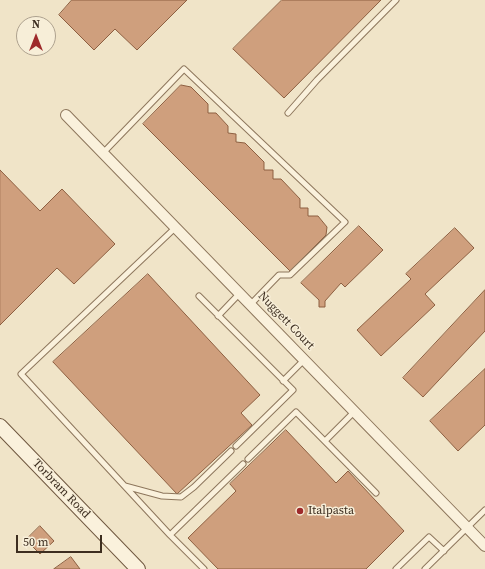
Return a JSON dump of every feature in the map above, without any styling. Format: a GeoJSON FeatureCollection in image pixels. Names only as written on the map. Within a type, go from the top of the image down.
{"type":"FeatureCollection","features":[{"type":"Feature","properties":{"kind":"main road","name":"Torbram Road"},"geometry":{"type":"LineString","coordinates":[[0,426],[138,569]]}},
{"type":"Feature","properties":{"kind":"street","name":"Nuggett Court"},"geometry":{"type":"LineString","coordinates":[[66,115],[467,528],[482,541]]}},
{"type":"Feature","properties":{"kind":"lane"},"geometry":{"type":"LineString","coordinates":[[288,113],[317,80],[396,0]]}},
{"type":"Feature","properties":{"kind":"lane"},"geometry":{"type":"LineString","coordinates":[[103,153],[184,68],[345,222],[290,276],[279,274],[251,304]]}},
{"type":"Feature","properties":{"kind":"lane"},"geometry":{"type":"LineString","coordinates":[[176,228],[21,374],[124,486],[204,569]]}},
{"type":"Feature","properties":{"kind":"lane"},"geometry":{"type":"LineString","coordinates":[[218,316],[240,293]]}},
{"type":"Feature","properties":{"kind":"lane"},"geometry":{"type":"LineString","coordinates":[[199,296],[293,390],[236,446]]}},
{"type":"Feature","properties":{"kind":"lane"},"geometry":{"type":"LineString","coordinates":[[283,381],[304,360]]}},
{"type":"Feature","properties":{"kind":"lane"},"geometry":{"type":"LineString","coordinates":[[248,459],[296,412],[376,493]]}},
{"type":"Feature","properties":{"kind":"lane"},"geometry":{"type":"LineString","coordinates":[[325,441],[354,412]]}},
{"type":"Feature","properties":{"kind":"lane"},"geometry":{"type":"LineString","coordinates":[[124,486],[162,496],[181,498],[231,451]]}},
{"type":"Feature","properties":{"kind":"lane"},"geometry":{"type":"LineString","coordinates":[[170,535],[243,464]]}},
{"type":"Feature","properties":{"kind":"lane"},"geometry":{"type":"LineString","coordinates":[[425,569],[485,510]]}},
{"type":"Feature","properties":{"kind":"lane"},"geometry":{"type":"LineString","coordinates":[[396,569],[429,537],[444,551]]}},
{"type":"Feature","properties":{"kind":"building"},"geometry":{"type":"Polygon","coordinates":[[[72,0],[187,0],[137,50],[115,29],[94,50],[59,15],[72,0]]]}},
{"type":"Feature","properties":{"kind":"building"},"geometry":{"type":"Polygon","coordinates":[[[282,0],[381,0],[284,98],[233,49],[282,0]]]}},
{"type":"Feature","properties":{"kind":"building"},"geometry":{"type":"Polygon","coordinates":[[[181,85],[191,87],[208,104],[208,113],[216,113],[228,126],[228,133],[236,134],[236,142],[245,143],[264,162],[264,170],[273,170],[273,179],[281,179],[300,199],[300,208],[308,208],[308,216],[318,216],[327,227],[326,235],[290,271],[143,124],[181,85]]]}},
{"type":"Feature","properties":{"kind":"building"},"geometry":{"type":"Polygon","coordinates":[[[0,170],[40,211],[62,189],[115,244],[74,284],[57,268],[0,325],[0,170]]]}},
{"type":"Feature","properties":{"kind":"building"},"geometry":{"type":"Polygon","coordinates":[[[359,226],[383,250],[345,287],[341,283],[325,301],[325,307],[319,307],[319,300],[301,283],[359,226]]]}},
{"type":"Feature","properties":{"kind":"building"},"geometry":{"type":"Polygon","coordinates":[[[455,228],[474,248],[425,294],[435,305],[381,356],[357,330],[411,279],[406,274],[455,228]]]}},
{"type":"Feature","properties":{"kind":"building"},"geometry":{"type":"Polygon","coordinates":[[[148,274],[260,395],[241,413],[252,425],[177,494],[53,362],[148,274]]]}},
{"type":"Feature","properties":{"kind":"building"},"geometry":{"type":"Polygon","coordinates":[[[485,290],[485,331],[423,397],[403,378],[485,290]]]}},
{"type":"Feature","properties":{"kind":"building"},"geometry":{"type":"Polygon","coordinates":[[[485,369],[485,425],[458,451],[430,421],[485,369]]]}},
{"type":"Feature","properties":{"kind":"building","name":"Italpasta"},"geometry":{"type":"Polygon","coordinates":[[[286,430],[336,483],[348,471],[404,531],[366,569],[218,569],[188,538],[236,491],[230,484],[286,430]]]}},
{"type":"Feature","properties":{"kind":"building"},"geometry":{"type":"Polygon","coordinates":[[[40,526],[54,541],[40,554],[26,540],[40,526]]]}},
{"type":"Feature","properties":{"kind":"building"},"geometry":{"type":"Polygon","coordinates":[[[71,557],[80,569],[54,569],[71,557]]]}},
{"type":"Feature","properties":{"kind":"place","name":"Italpasta"},"geometry":{"type":"Point","coordinates":[300,511]}}]}
